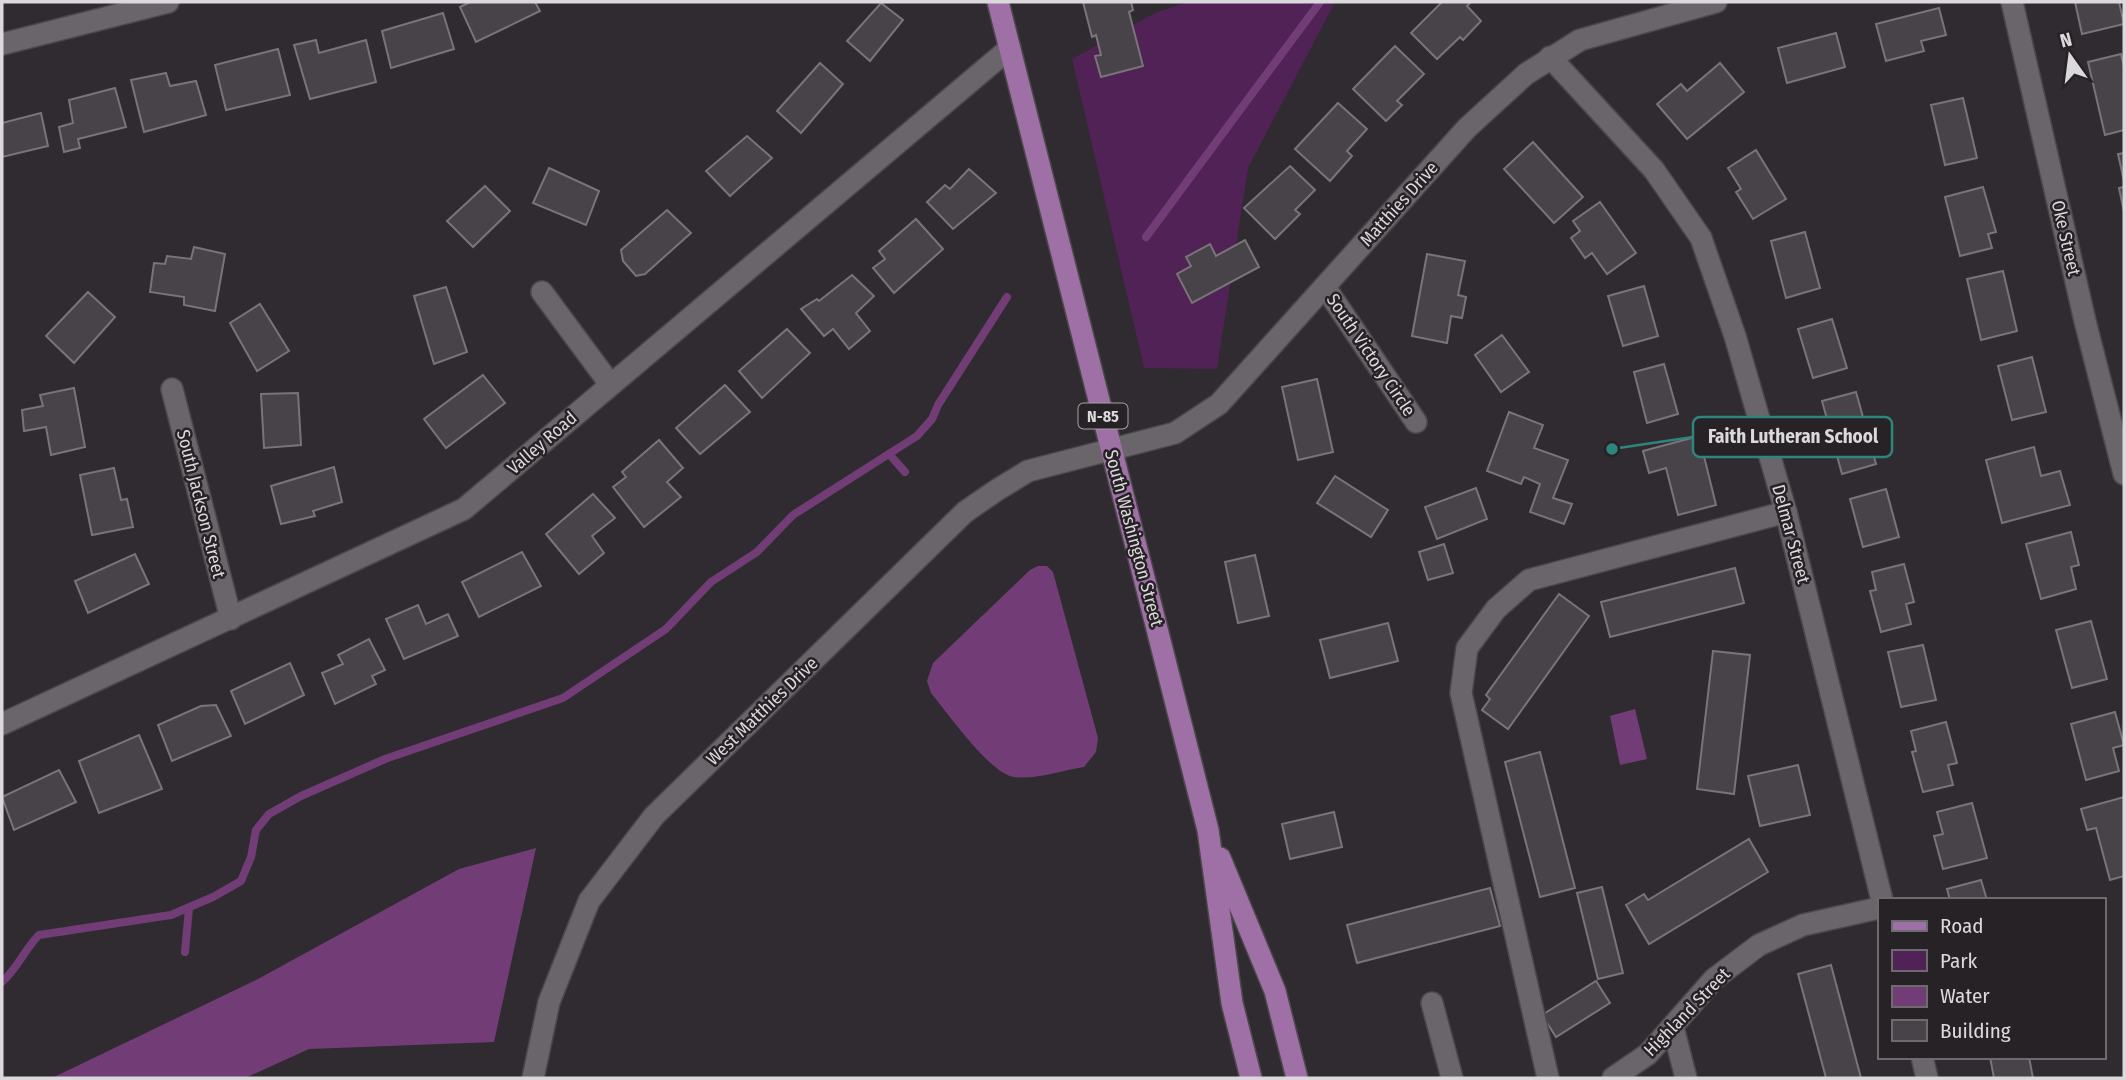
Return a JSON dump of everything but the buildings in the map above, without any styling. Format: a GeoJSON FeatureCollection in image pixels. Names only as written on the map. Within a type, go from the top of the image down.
{"type":"FeatureCollection","features":[{"type":"Feature","properties":{"kind":"main road","name":"South Washington Street"},"geometry":{"type":"LineString","coordinates":[[998,2],[1208,830],[1232,1003],[1251,1078]]}},
{"type":"Feature","properties":{"kind":"main road","name":"South Washington Street"},"geometry":{"type":"LineString","coordinates":[[1208,830],[1275,991],[1297,1078]]}},
{"type":"Feature","properties":{"kind":"street"},"geometry":{"type":"LineString","coordinates":[[2,44],[147,4],[168,2]]}},
{"type":"Feature","properties":{"kind":"street","name":"Matthies Drive"},"geometry":{"type":"LineString","coordinates":[[1111,452],[1175,433],[1219,404],[1467,128],[1526,74],[1550,57],[1591,36],[1716,2]]}},
{"type":"Feature","properties":{"kind":"street","name":"Oke Street"},"geometry":{"type":"LineString","coordinates":[[2012,2],[2085,321],[2124,474]]}},
{"type":"Feature","properties":{"kind":"street","name":"Valley Road"},"geometry":{"type":"LineString","coordinates":[[2,724],[231,620],[464,509],[1010,48]]}},
{"type":"Feature","properties":{"kind":"street","name":"Delmar Street"},"geometry":{"type":"LineString","coordinates":[[1550,57],[1654,170],[1701,238],[1735,336],[1786,512],[1882,898]]}},
{"type":"Feature","properties":{"kind":"street","name":"South Victory Circle"},"geometry":{"type":"LineString","coordinates":[[1325,287],[1416,422]]}},
{"type":"Feature","properties":{"kind":"street"},"geometry":{"type":"LineString","coordinates":[[542,292],[610,384]]}},
{"type":"Feature","properties":{"kind":"street","name":"South Jackson Street"},"geometry":{"type":"LineString","coordinates":[[172,389],[231,620]]}},
{"type":"Feature","properties":{"kind":"street","name":"West Matthies Drive"},"geometry":{"type":"LineString","coordinates":[[533,1078],[549,1002],[589,901],[654,816],[965,512],[1028,471],[1111,452]]}},
{"type":"Feature","properties":{"kind":"street"},"geometry":{"type":"LineString","coordinates":[[1548,1078],[1468,732],[1461,692],[1467,648],[1496,609],[1529,580],[1786,512]]}},
{"type":"Feature","properties":{"kind":"street","name":"Highland Street"},"geometry":{"type":"LineString","coordinates":[[1613,1078],[1648,1054],[1714,979],[1759,945],[1803,925],[1878,908]]}},
{"type":"Feature","properties":{"kind":"street"},"geometry":{"type":"LineString","coordinates":[[1432,1003],[1452,1078]]}},
{"type":"Feature","properties":{"kind":"street"},"geometry":{"type":"LineString","coordinates":[[1673,1027],[1686,1078]]}},
{"type":"Feature","properties":{"kind":"street"},"geometry":{"type":"LineString","coordinates":[[1922,1059],[1927,1078]]}},
{"type":"Feature","properties":{"kind":"green space"},"geometry":{"type":"Polygon","coordinates":[[[1189,2],[1350,2],[1334,4],[1248,168],[1217,369],[1144,368],[1072,59],[1157,12],[1189,2]]]}},
{"type":"Feature","properties":{"kind":"water"},"geometry":{"type":"Polygon","coordinates":[[[1047,566],[1053,572],[1098,738],[1096,752],[1084,767],[1022,778],[1004,773],[981,754],[931,693],[927,681],[933,663],[1030,570],[1047,566]]]}},
{"type":"Feature","properties":{"kind":"water"},"geometry":{"type":"Polygon","coordinates":[[[1635,709],[1647,759],[1620,765],[1610,716],[1635,709]]]}},
{"type":"Feature","properties":{"kind":"water"},"geometry":{"type":"Polygon","coordinates":[[[536,848],[494,1042],[309,1049],[245,1078],[52,1078],[258,979],[459,869],[536,848]]]}},
{"type":"Feature","properties":{"kind":"waterway"},"geometry":{"type":"LineString","coordinates":[[1146,237],[1320,2]]}},
{"type":"Feature","properties":{"kind":"waterway"},"geometry":{"type":"LineString","coordinates":[[2,982],[39,935],[171,915],[213,897],[241,881],[251,857],[256,830],[269,814],[301,796],[385,759],[563,698],[666,629],[711,582],[757,552],[793,515],[917,436],[932,419],[938,405],[1007,297]]}},
{"type":"Feature","properties":{"kind":"waterway"},"geometry":{"type":"LineString","coordinates":[[889,454],[905,472]]}},
{"type":"Feature","properties":{"kind":"waterway"},"geometry":{"type":"LineString","coordinates":[[185,952],[189,908]]}},
{"type":"Feature","properties":{"kind":"place","name":"Faith Lutheran School"},"geometry":{"type":"Point","coordinates":[1612,449]}}]}
